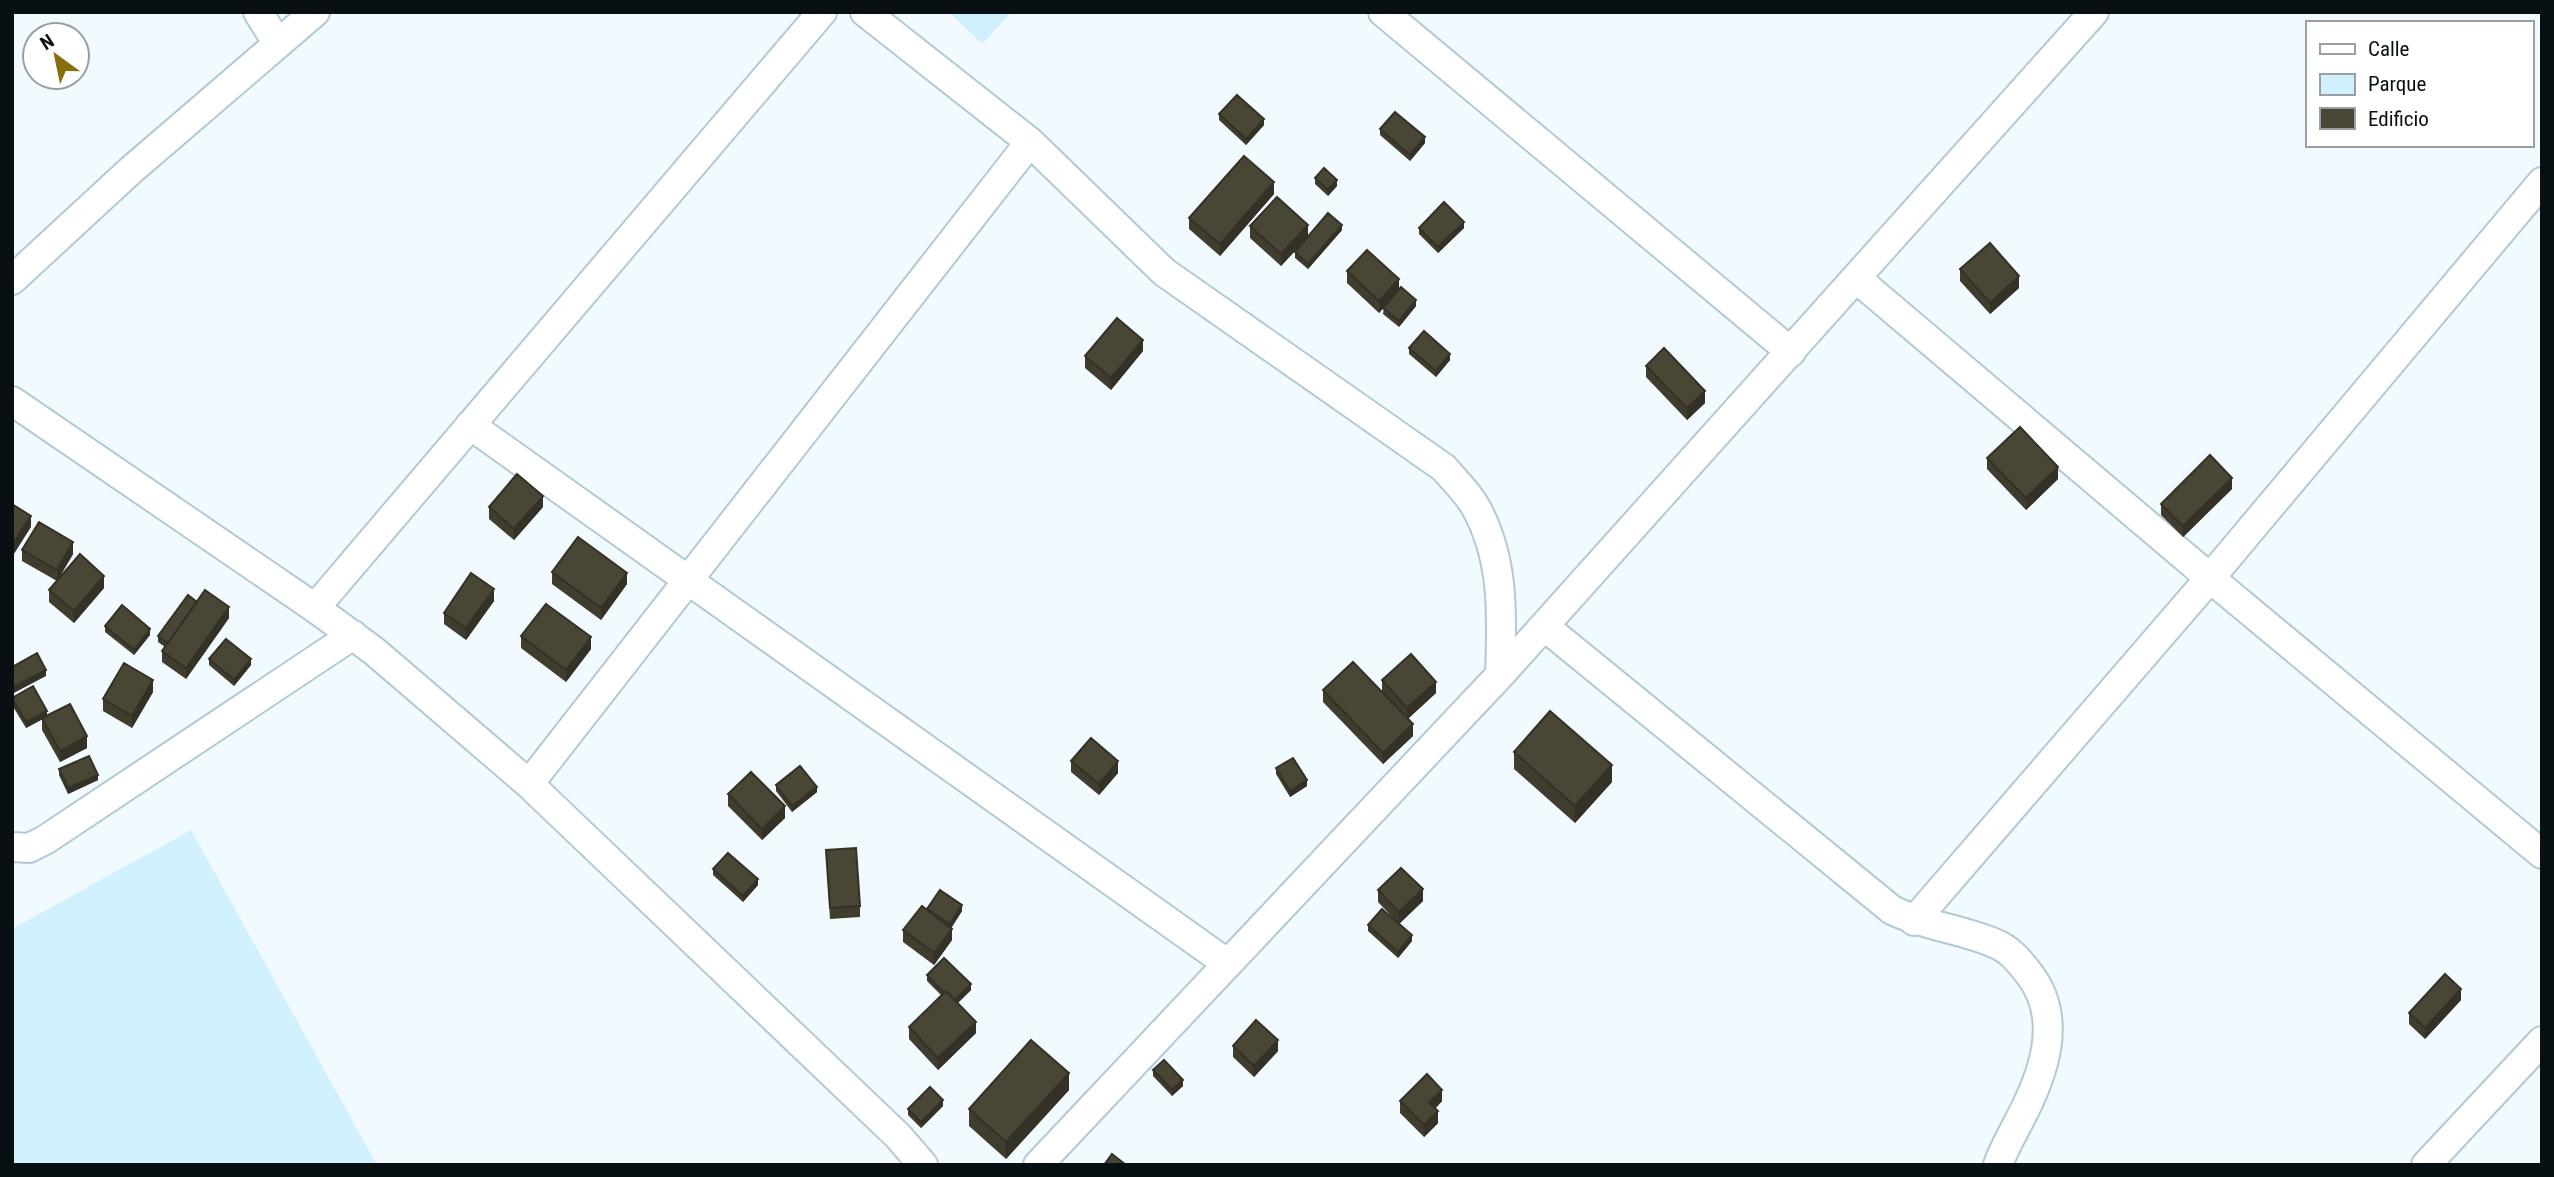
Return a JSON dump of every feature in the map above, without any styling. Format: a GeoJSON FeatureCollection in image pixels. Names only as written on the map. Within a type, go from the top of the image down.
{"type":"FeatureCollection","features":[{"type":"Feature","properties":{"kind":"street"},"geometry":{"type":"LineString","coordinates":[[258,12],[278,44]]}},
{"type":"Feature","properties":{"kind":"street"},"geometry":{"type":"LineString","coordinates":[[12,280],[130,171],[315,12]]}},
{"type":"Feature","properties":{"kind":"street"},"geometry":{"type":"LineString","coordinates":[[315,608],[822,12]]}},
{"type":"Feature","properties":{"kind":"street"},"geometry":{"type":"LineString","coordinates":[[865,12],[1030,142],[1164,272],[1444,468],[1474,505],[1494,549],[1503,602],[1500,675]]}},
{"type":"Feature","properties":{"kind":"street"},"geometry":{"type":"LineString","coordinates":[[1383,12],[1791,352]]}},
{"type":"Feature","properties":{"kind":"street"},"geometry":{"type":"LineString","coordinates":[[1038,1165],[1500,675],[2094,12]]}},
{"type":"Feature","properties":{"kind":"street"},"geometry":{"type":"LineString","coordinates":[[529,784],[1030,142]]}},
{"type":"Feature","properties":{"kind":"street"},"geometry":{"type":"LineString","coordinates":[[1914,921],[2210,578],[2542,182]]}},
{"type":"Feature","properties":{"kind":"street"},"geometry":{"type":"LineString","coordinates":[[1857,279],[2542,854]]}},
{"type":"Feature","properties":{"kind":"street"},"geometry":{"type":"LineString","coordinates":[[12,401],[374,651],[529,784],[898,1136],[923,1165]]}},
{"type":"Feature","properties":{"kind":"street"},"geometry":{"type":"LineString","coordinates":[[470,425],[1228,964]]}},
{"type":"Feature","properties":{"kind":"street"},"geometry":{"type":"LineString","coordinates":[[1544,626],[1892,910],[1914,921],[1995,943],[2019,960],[2035,982],[2043,1003],[2048,1024],[2046,1056],[2040,1077],[1998,1165]]}},
{"type":"Feature","properties":{"kind":"street"},"geometry":{"type":"LineString","coordinates":[[12,847],[29,848],[45,840],[353,635]]}},
{"type":"Feature","properties":{"kind":"street"},"geometry":{"type":"LineString","coordinates":[[2426,1165],[2542,1041]]}},
{"type":"Feature","properties":{"kind":"green space"},"geometry":{"type":"Polygon","coordinates":[[[949,12],[1012,12],[982,44],[949,12]]]}},
{"type":"Feature","properties":{"kind":"green space"},"geometry":{"type":"Polygon","coordinates":[[[191,830],[377,1165],[12,1165],[12,929],[191,830]]]}},
{"type":"Feature","properties":{"kind":"building"},"geometry":{"type":"Polygon","coordinates":[[[1237,95],[1264,119],[1246,139],[1219,114],[1237,95]]]}},
{"type":"Feature","properties":{"kind":"building"},"geometry":{"type":"Polygon","coordinates":[[[1395,112],[1425,137],[1410,155],[1380,129],[1395,112]]]}},
{"type":"Feature","properties":{"kind":"building"},"geometry":{"type":"Polygon","coordinates":[[[1244,156],[1274,182],[1220,244],[1189,218],[1244,156]]]}},
{"type":"Feature","properties":{"kind":"building"},"geometry":{"type":"Polygon","coordinates":[[[1324,168],[1337,180],[1328,190],[1315,178],[1324,168]]]}},
{"type":"Feature","properties":{"kind":"building"},"geometry":{"type":"Polygon","coordinates":[[[1277,197],[1308,225],[1281,254],[1250,226],[1277,197]]]}},
{"type":"Feature","properties":{"kind":"building"},"geometry":{"type":"Polygon","coordinates":[[[1444,202],[1464,222],[1438,247],[1419,228],[1444,202]]]}},
{"type":"Feature","properties":{"kind":"building"},"geometry":{"type":"Polygon","coordinates":[[[1328,213],[1342,225],[1308,264],[1295,252],[1328,213]]]}},
{"type":"Feature","properties":{"kind":"building"},"geometry":{"type":"Polygon","coordinates":[[[1990,243],[2019,276],[1990,303],[1960,269],[1990,243]]]}},
{"type":"Feature","properties":{"kind":"building"},"geometry":{"type":"Polygon","coordinates":[[[1367,250],[1399,279],[1379,301],[1347,271],[1367,250]]]}},
{"type":"Feature","properties":{"kind":"building"},"geometry":{"type":"Polygon","coordinates":[[[1401,287],[1416,300],[1399,321],[1383,308],[1401,287]]]}},
{"type":"Feature","properties":{"kind":"building"},"geometry":{"type":"Polygon","coordinates":[[[1117,318],[1143,340],[1111,378],[1085,356],[1117,318]]]}},
{"type":"Feature","properties":{"kind":"building"},"geometry":{"type":"Polygon","coordinates":[[[1424,331],[1450,354],[1436,371],[1409,348],[1424,331]]]}},
{"type":"Feature","properties":{"kind":"building"},"geometry":{"type":"Polygon","coordinates":[[[1664,348],[1705,391],[1687,408],[1646,366],[1664,348]]]}},
{"type":"Feature","properties":{"kind":"building"},"geometry":{"type":"Polygon","coordinates":[[[2020,427],[2058,467],[2026,498],[1987,458],[2020,427]]]}},
{"type":"Feature","properties":{"kind":"building"},"geometry":{"type":"Polygon","coordinates":[[[2210,455],[2232,478],[2183,526],[2161,504],[2210,455]]]}},
{"type":"Feature","properties":{"kind":"building"},"geometry":{"type":"Polygon","coordinates":[[[517,474],[543,496],[514,529],[489,507],[517,474]]]}},
{"type":"Feature","properties":{"kind":"building"},"geometry":{"type":"Polygon","coordinates":[[[12,504],[31,516],[12,545],[12,504]]]}},
{"type":"Feature","properties":{"kind":"building"},"geometry":{"type":"Polygon","coordinates":[[[39,522],[73,542],[57,570],[22,550],[39,522]]]}},
{"type":"Feature","properties":{"kind":"building"},"geometry":{"type":"Polygon","coordinates":[[[578,537],[627,573],[601,608],[552,572],[578,537]]]}},
{"type":"Feature","properties":{"kind":"building"},"geometry":{"type":"Polygon","coordinates":[[[80,554],[104,576],[74,611],[49,590],[80,554]]]}},
{"type":"Feature","properties":{"kind":"building"},"geometry":{"type":"Polygon","coordinates":[[[471,573],[494,589],[466,628],[444,613],[471,573]]]}},
{"type":"Feature","properties":{"kind":"building"},"geometry":{"type":"Polygon","coordinates":[[[205,590],[229,607],[186,668],[162,651],[205,590]]]}},
{"type":"Feature","properties":{"kind":"building"},"geometry":{"type":"Polygon","coordinates":[[[188,595],[197,602],[168,643],[158,636],[188,595]]]}},
{"type":"Feature","properties":{"kind":"building"},"geometry":{"type":"Polygon","coordinates":[[[546,604],[591,637],[566,670],[521,636],[546,604]]]}},
{"type":"Feature","properties":{"kind":"building"},"geometry":{"type":"Polygon","coordinates":[[[122,605],[150,629],[134,650],[105,626],[122,605]]]}},
{"type":"Feature","properties":{"kind":"building"},"geometry":{"type":"Polygon","coordinates":[[[226,639],[251,659],[234,680],[209,659],[226,639]]]}},
{"type":"Feature","properties":{"kind":"building"},"geometry":{"type":"Polygon","coordinates":[[[37,653],[46,670],[12,688],[12,667],[37,653]]]}},
{"type":"Feature","properties":{"kind":"building"},"geometry":{"type":"Polygon","coordinates":[[[1411,654],[1436,682],[1407,708],[1382,680],[1411,654]]]}},
{"type":"Feature","properties":{"kind":"building"},"geometry":{"type":"Polygon","coordinates":[[[1353,662],[1413,724],[1383,753],[1323,690],[1353,662]]]}},
{"type":"Feature","properties":{"kind":"building"},"geometry":{"type":"Polygon","coordinates":[[[124,663],[153,680],[132,716],[103,699],[124,663]]]}},
{"type":"Feature","properties":{"kind":"building"},"geometry":{"type":"Polygon","coordinates":[[[33,686],[47,711],[26,722],[12,698],[33,686]]]}},
{"type":"Feature","properties":{"kind":"building"},"geometry":{"type":"Polygon","coordinates":[[[70,704],[87,736],[60,751],[42,718],[70,704]]]}},
{"type":"Feature","properties":{"kind":"building"},"geometry":{"type":"Polygon","coordinates":[[[1550,711],[1612,765],[1575,806],[1514,752],[1550,711]]]}},
{"type":"Feature","properties":{"kind":"building"},"geometry":{"type":"Polygon","coordinates":[[[1091,738],[1118,761],[1099,784],[1071,761],[1091,738]]]}},
{"type":"Feature","properties":{"kind":"building"},"geometry":{"type":"Polygon","coordinates":[[[89,756],[98,775],[68,788],[59,769],[89,756]]]}},
{"type":"Feature","properties":{"kind":"building"},"geometry":{"type":"Polygon","coordinates":[[[1293,758],[1307,780],[1290,791],[1276,768],[1293,758]]]}},
{"type":"Feature","properties":{"kind":"building"},"geometry":{"type":"Polygon","coordinates":[[[800,766],[817,787],[792,806],[776,785],[800,766]]]}},
{"type":"Feature","properties":{"kind":"building"},"geometry":{"type":"Polygon","coordinates":[[[751,772],[785,806],[762,829],[728,794],[751,772]]]}},
{"type":"Feature","properties":{"kind":"building"},"geometry":{"type":"Polygon","coordinates":[[[856,848],[860,906],[830,908],[826,850],[856,848]]]}},
{"type":"Feature","properties":{"kind":"building"},"geometry":{"type":"Polygon","coordinates":[[[728,853],[758,879],[743,896],[713,869],[728,853]]]}},
{"type":"Feature","properties":{"kind":"building"},"geometry":{"type":"Polygon","coordinates":[[[1401,868],[1423,889],[1399,912],[1378,890],[1401,868]]]}},
{"type":"Feature","properties":{"kind":"building"},"geometry":{"type":"Polygon","coordinates":[[[940,890],[962,905],[950,924],[927,909],[940,890]]]}},
{"type":"Feature","properties":{"kind":"building"},"geometry":{"type":"Polygon","coordinates":[[[922,906],[952,929],[934,953],[903,930],[922,906]]]}},
{"type":"Feature","properties":{"kind":"building"},"geometry":{"type":"Polygon","coordinates":[[[1382,909],[1412,935],[1398,952],[1368,925],[1382,909]]]}},
{"type":"Feature","properties":{"kind":"building"},"geometry":{"type":"Polygon","coordinates":[[[944,958],[971,984],[955,1000],[946,991],[944,993],[927,975],[944,958]]]}},
{"type":"Feature","properties":{"kind":"building"},"geometry":{"type":"Polygon","coordinates":[[[2445,974],[2461,989],[2425,1028],[2409,1013],[2445,974]]]}},
{"type":"Feature","properties":{"kind":"building"},"geometry":{"type":"Polygon","coordinates":[[[946,991],[976,1022],[938,1058],[909,1027],[946,991]]]}},
{"type":"Feature","properties":{"kind":"building"},"geometry":{"type":"Polygon","coordinates":[[[1256,1020],[1278,1040],[1254,1066],[1233,1046],[1256,1020]]]}},
{"type":"Feature","properties":{"kind":"building"},"geometry":{"type":"Polygon","coordinates":[[[1031,1040],[1069,1073],[1006,1142],[969,1109],[1031,1040]]]}},
{"type":"Feature","properties":{"kind":"building"},"geometry":{"type":"Polygon","coordinates":[[[1164,1060],[1183,1080],[1172,1090],[1153,1070],[1164,1060]]]}},
{"type":"Feature","properties":{"kind":"building"},"geometry":{"type":"Polygon","coordinates":[[[1427,1074],[1442,1090],[1429,1103],[1438,1111],[1424,1125],[1400,1101],[1427,1074]]]}},
{"type":"Feature","properties":{"kind":"building"},"geometry":{"type":"Polygon","coordinates":[[[930,1087],[943,1100],[921,1122],[908,1109],[930,1087]]]}},
{"type":"Feature","properties":{"kind":"building"},"geometry":{"type":"Polygon","coordinates":[[[1112,1154],[1126,1165],[1104,1165],[1112,1154]]]}}]}
